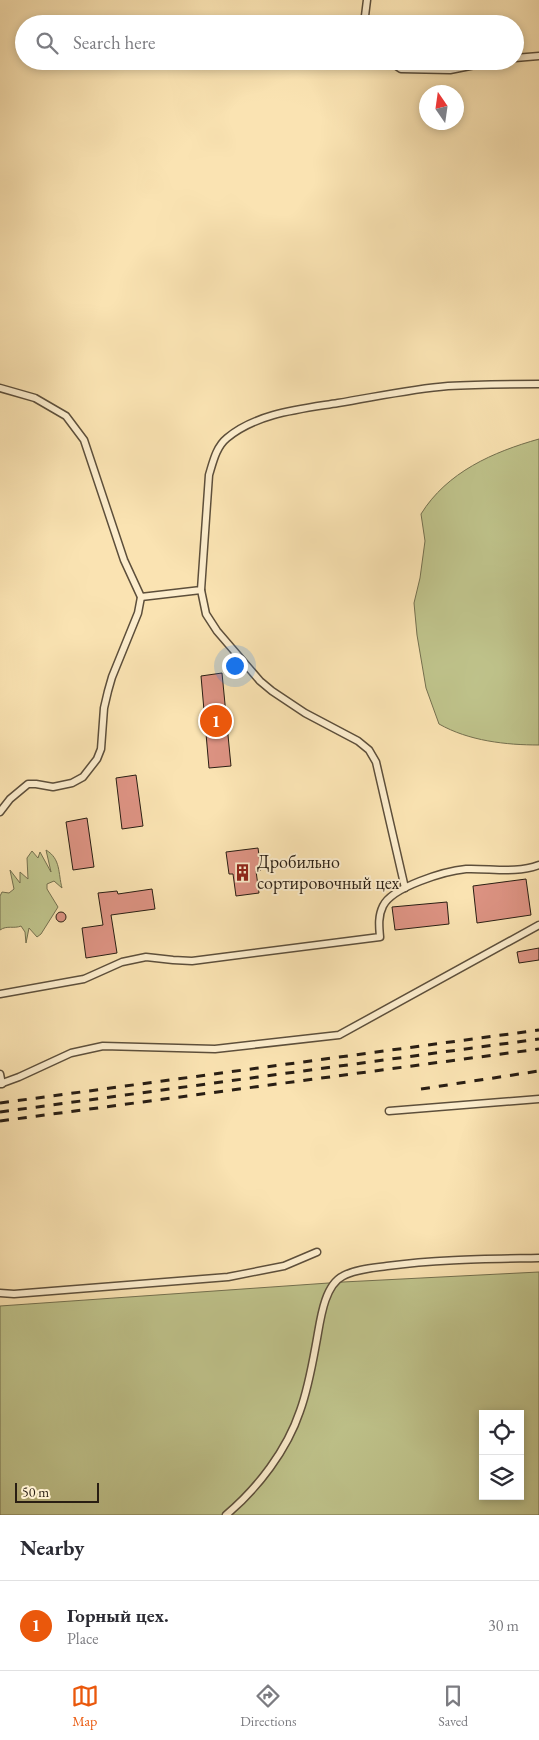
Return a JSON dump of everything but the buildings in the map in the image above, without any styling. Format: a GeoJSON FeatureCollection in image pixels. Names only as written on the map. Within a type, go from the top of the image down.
{"type":"FeatureCollection","features":[{"type":"Feature","properties":{"kind":"lane"},"geometry":{"type":"LineString","coordinates":[[365,15],[367,0]]}},
{"type":"Feature","properties":{"kind":"lane"},"geometry":{"type":"LineString","coordinates":[[524,57],[539,56]]}},
{"type":"Feature","properties":{"kind":"lane"},"geometry":{"type":"LineString","coordinates":[[405,888],[376,762],[369,750],[358,741],[305,713],[260,681],[217,631],[206,614],[201,590],[209,475],[217,452],[225,440],[236,432],[262,420],[291,411],[418,389],[473,384],[539,384]]}},
{"type":"Feature","properties":{"kind":"lane"},"geometry":{"type":"LineString","coordinates":[[0,388],[35,398],[66,416],[84,440],[124,560],[141,597],[138,613],[108,691],[97,759],[83,777],[72,783],[53,787],[28,784],[10,799],[0,812]]}},
{"type":"Feature","properties":{"kind":"lane"},"geometry":{"type":"LineString","coordinates":[[141,597],[201,590]]}},
{"type":"Feature","properties":{"kind":"lane"},"geometry":{"type":"LineString","coordinates":[[0,994],[84,980],[122,962],[146,957],[192,961],[380,937],[380,915],[383,905],[389,897],[405,888],[450,871],[466,869],[527,869],[539,866]]}},
{"type":"Feature","properties":{"kind":"lane"},"geometry":{"type":"LineString","coordinates":[[0,1074],[1,1084],[71,1054],[103,1046],[215,1049],[340,1035],[539,926]]}},
{"type":"Feature","properties":{"kind":"lane"},"geometry":{"type":"LineString","coordinates":[[389,1111],[539,1099]]}},
{"type":"Feature","properties":{"kind":"lane"},"geometry":{"type":"LineString","coordinates":[[0,1293],[14,1294],[228,1277],[284,1266],[317,1252]]}},
{"type":"Feature","properties":{"kind":"lane"},"geometry":{"type":"LineString","coordinates":[[226,1515],[242,1500],[269,1467],[289,1436],[307,1390],[326,1298],[336,1280],[355,1271],[418,1262],[539,1258]]}},
{"type":"Feature","properties":{"kind":"green space"},"geometry":{"type":"Polygon","coordinates":[[[539,439],[539,745],[501,743],[475,738],[439,724],[426,688],[417,635],[414,603],[420,578],[425,541],[421,514],[444,486],[472,466],[505,450],[539,439]]]}},
{"type":"Feature","properties":{"kind":"green space"},"geometry":{"type":"Polygon","coordinates":[[[46,850],[57,862],[62,888],[54,881],[47,884],[47,889],[58,907],[41,934],[37,937],[29,928],[26,943],[25,932],[21,926],[0,930],[0,896],[2,892],[9,893],[14,889],[10,870],[20,883],[20,872],[28,879],[27,858],[32,851],[38,858],[40,852],[51,872],[46,850]]]}},
{"type":"Feature","properties":{"kind":"green space"},"geometry":{"type":"Polygon","coordinates":[[[539,1272],[539,1515],[0,1515],[0,1306],[343,1282],[539,1272]]]}},
{"type":"Feature","properties":{"kind":"railway"},"geometry":{"type":"LineString","coordinates":[[0,1103],[539,1030]]}},
{"type":"Feature","properties":{"kind":"railway"},"geometry":{"type":"LineString","coordinates":[[0,1112],[539,1039]]}},
{"type":"Feature","properties":{"kind":"railway"},"geometry":{"type":"LineString","coordinates":[[0,1121],[539,1049]]}},
{"type":"Feature","properties":{"kind":"railway"},"geometry":{"type":"LineString","coordinates":[[421,1089],[539,1071]]}},
{"type":"Feature","properties":{"kind":"place","name":"Горный цех."},"geometry":{"type":"Point","coordinates":[216,721]}},
{"type":"Feature","properties":{"kind":"place","name":"Дробильно сортировочный цех"},"geometry":{"type":"Point","coordinates":[243,872]}}]}
